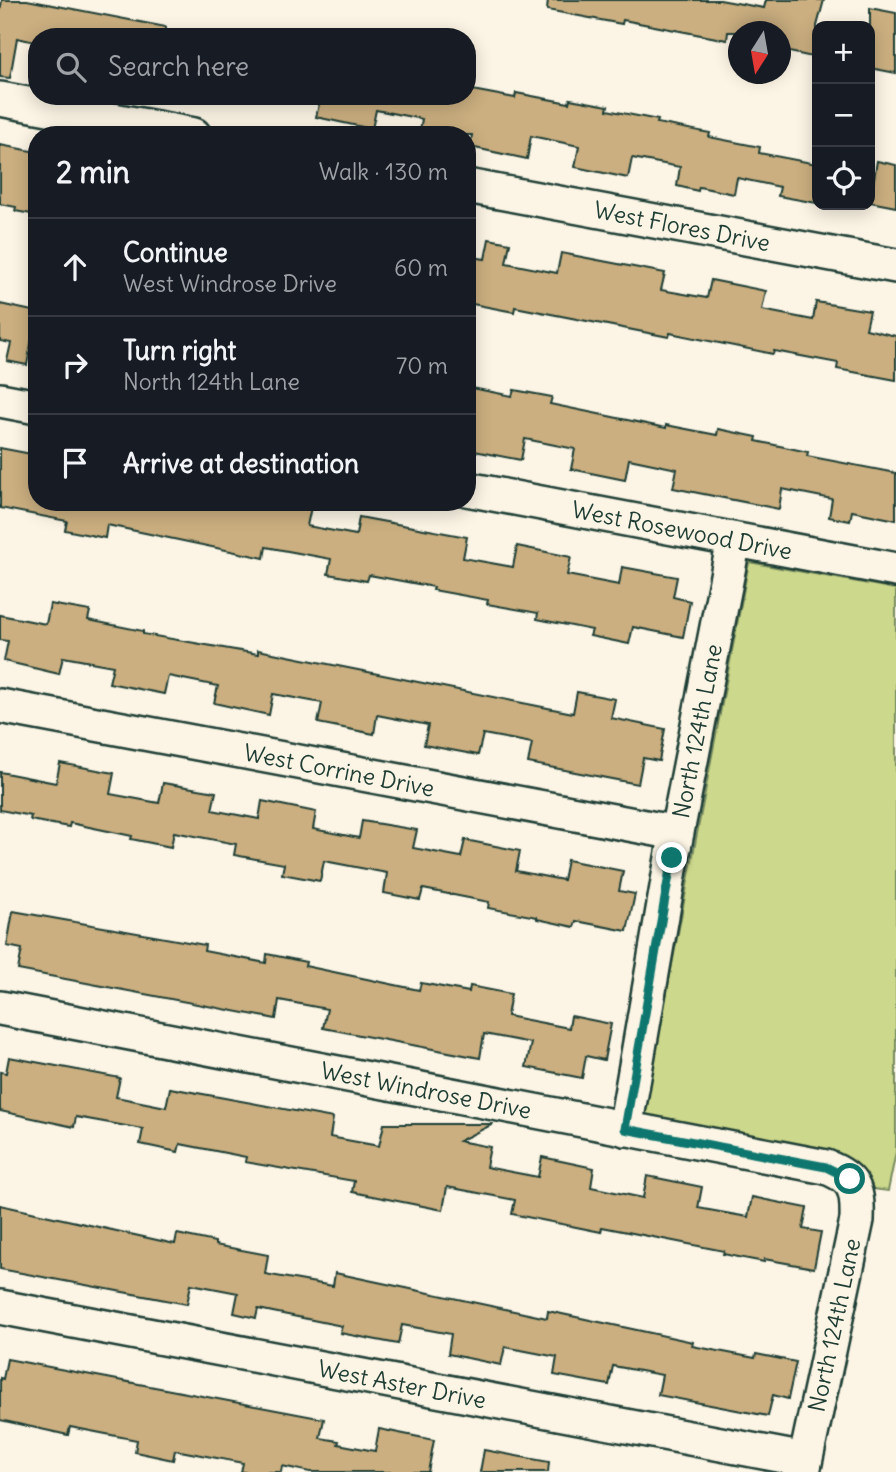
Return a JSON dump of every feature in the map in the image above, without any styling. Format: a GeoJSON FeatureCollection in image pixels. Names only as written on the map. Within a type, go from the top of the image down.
{"type":"FeatureCollection","features":[{"type":"Feature","properties":{"kind":"street"},"geometry":{"type":"LineString","coordinates":[[0,99],[28,104]]}},
{"type":"Feature","properties":{"kind":"street"},"geometry":{"type":"LineString","coordinates":[[32,105],[146,126]]}},
{"type":"Feature","properties":{"kind":"street","name":"West Flores Drive"},"geometry":{"type":"LineString","coordinates":[[476,188],[896,265]]}},
{"type":"Feature","properties":{"kind":"street"},"geometry":{"type":"LineString","coordinates":[[0,400],[28,405]]}},
{"type":"Feature","properties":{"kind":"street","name":"West Rosewood Drive"},"geometry":{"type":"LineString","coordinates":[[476,491],[896,570]]}},
{"type":"Feature","properties":{"kind":"street","name":"North 124th Lane"},"geometry":{"type":"LineString","coordinates":[[625,1129],[677,833],[734,540]]}},
{"type":"Feature","properties":{"kind":"street","name":"West Corrine Drive"},"geometry":{"type":"LineString","coordinates":[[0,706],[677,833]]}},
{"type":"Feature","properties":{"kind":"street","name":"West Windrose Drive"},"geometry":{"type":"LineString","coordinates":[[0,1008],[826,1167],[850,1179]]}},
{"type":"Feature","properties":{"kind":"street","name":"North 124th Lane"},"geometry":{"type":"LineString","coordinates":[[804,1466],[857,1220],[858,1199],[850,1179]]}},
{"type":"Feature","properties":{"kind":"street","name":"West Aster Drive"},"geometry":{"type":"LineString","coordinates":[[0,1307],[804,1466]]}},
{"type":"Feature","properties":{"kind":"green space"},"geometry":{"type":"Polygon","coordinates":[[[749,562],[896,589],[896,1152],[888,1191],[873,1189],[858,1170],[643,1116],[749,562]]]}},
{"type":"Feature","properties":{"kind":"building"},"geometry":{"type":"Polygon","coordinates":[[[2,0],[27,0],[166,28],[28,28],[28,40],[17,38],[10,78],[0,77],[2,0]]]}},
{"type":"Feature","properties":{"kind":"building"},"geometry":{"type":"Polygon","coordinates":[[[548,0],[720,0],[764,8],[766,0],[824,0],[818,21],[812,21],[812,57],[791,52],[791,21],[728,21],[727,40],[623,20],[622,24],[547,10],[548,0]]]}},
{"type":"Feature","properties":{"kind":"building"},"geometry":{"type":"Polygon","coordinates":[[[870,8],[896,13],[896,73],[875,69],[875,21],[870,21],[870,8]]]}},
{"type":"Feature","properties":{"kind":"building"},"geometry":{"type":"Polygon","coordinates":[[[476,91],[515,98],[516,93],[569,103],[570,99],[608,106],[607,110],[658,120],[657,123],[710,133],[709,137],[760,147],[759,153],[812,163],[812,202],[778,196],[780,187],[737,178],[734,194],[677,186],[680,167],[632,158],[628,178],[575,167],[579,146],[531,136],[527,159],[476,148],[476,126],[421,126],[422,119],[376,110],[373,126],[358,126],[316,117],[319,105],[476,105],[476,91]]]}},
{"type":"Feature","properties":{"kind":"building"},"geometry":{"type":"Polygon","coordinates":[[[0,145],[28,150],[28,213],[15,211],[16,207],[0,204],[0,145]]]}},
{"type":"Feature","properties":{"kind":"building"},"geometry":{"type":"Polygon","coordinates":[[[877,161],[896,165],[896,207],[875,203],[877,161]]]}},
{"type":"Feature","properties":{"kind":"building"},"geometry":{"type":"Polygon","coordinates":[[[489,239],[510,243],[506,263],[557,273],[561,253],[665,273],[661,290],[707,298],[711,280],[766,291],[762,310],[813,320],[816,302],[870,311],[866,329],[896,336],[896,380],[837,369],[838,363],[774,351],[773,354],[670,333],[669,337],[515,307],[514,312],[476,305],[476,258],[485,259],[489,239]]]}},
{"type":"Feature","properties":{"kind":"building"},"geometry":{"type":"Polygon","coordinates":[[[0,304],[28,310],[27,365],[7,361],[11,343],[0,341],[0,304]]]}},
{"type":"Feature","properties":{"kind":"building"},"geometry":{"type":"Polygon","coordinates":[[[476,389],[512,396],[514,390],[552,397],[550,404],[666,428],[666,425],[717,435],[718,429],[757,437],[756,441],[808,452],[807,456],[896,473],[896,520],[852,511],[850,521],[829,517],[832,499],[782,489],[779,509],[673,488],[677,469],[629,459],[625,480],[571,469],[575,449],[525,439],[521,460],[476,451],[476,389]]]}},
{"type":"Feature","properties":{"kind":"building"},"geometry":{"type":"Polygon","coordinates":[[[0,448],[28,453],[28,511],[310,511],[307,526],[356,535],[359,517],[467,537],[463,558],[513,567],[517,546],[571,557],[567,575],[619,585],[622,567],[677,577],[673,597],[690,601],[683,637],[633,627],[629,644],[590,636],[592,630],[537,619],[538,613],[487,604],[488,600],[433,590],[434,587],[369,575],[367,581],[328,574],[331,559],[266,547],[264,558],[107,525],[105,538],[65,530],[67,521],[0,508],[0,448]]]}},
{"type":"Feature","properties":{"kind":"building"},"geometry":{"type":"Polygon","coordinates":[[[50,604],[90,611],[88,620],[143,631],[143,634],[258,654],[258,650],[573,713],[577,692],[615,699],[611,718],[665,729],[659,761],[643,758],[638,784],[528,763],[532,743],[483,734],[478,755],[424,745],[428,725],[377,715],[374,734],[318,723],[322,703],[273,694],[269,715],[214,703],[218,686],[168,676],[164,694],[109,683],[113,666],[63,657],[59,674],[4,661],[8,641],[0,640],[0,615],[46,624],[50,604]]]}},
{"type":"Feature","properties":{"kind":"building"},"geometry":{"type":"Polygon","coordinates":[[[60,763],[114,773],[110,794],[159,803],[163,783],[216,792],[212,810],[259,819],[262,801],[316,812],[313,829],[359,838],[362,821],[417,830],[413,848],[461,857],[465,840],[520,851],[516,871],[563,880],[567,860],[623,871],[619,891],[635,894],[627,931],[576,921],[574,927],[488,908],[489,902],[423,889],[420,900],[384,893],[387,873],[324,861],[320,881],[282,874],[284,864],[234,855],[236,844],[174,832],[171,847],[70,823],[69,827],[30,820],[31,816],[0,810],[0,772],[56,783],[60,763]]]}},
{"type":"Feature","properties":{"kind":"building"},"geometry":{"type":"Polygon","coordinates":[[[13,911],[205,945],[204,951],[266,963],[267,954],[306,962],[305,966],[419,990],[421,983],[469,992],[470,986],[511,994],[507,1016],[569,1028],[571,1016],[611,1024],[604,1060],[586,1056],[582,1078],[526,1067],[531,1043],[484,1034],[480,1058],[323,1028],[327,1009],[279,1000],[276,1019],[18,970],[22,949],[7,946],[13,911]]]}},
{"type":"Feature","properties":{"kind":"building"},"geometry":{"type":"Polygon","coordinates":[[[9,1057],[120,1078],[116,1097],[166,1107],[170,1088],[333,1118],[330,1137],[379,1146],[384,1124],[493,1124],[459,1141],[490,1147],[486,1167],[538,1177],[542,1157],[594,1168],[591,1187],[643,1198],[647,1176],[702,1187],[698,1208],[748,1217],[752,1197],[807,1208],[803,1229],[821,1232],[814,1268],[764,1259],[764,1262],[723,1254],[724,1251],[602,1227],[601,1232],[512,1214],[515,1200],[447,1187],[443,1210],[352,1192],[354,1181],[245,1162],[246,1157],[180,1144],[178,1152],[140,1144],[143,1129],[76,1117],[74,1127],[0,1111],[0,1072],[6,1073],[9,1057]]]}},
{"type":"Feature","properties":{"kind":"building"},"geometry":{"type":"Polygon","coordinates":[[[0,1205],[175,1244],[177,1234],[215,1242],[215,1245],[268,1255],[265,1274],[333,1286],[335,1273],[547,1318],[548,1311],[693,1342],[692,1346],[755,1358],[756,1354],[796,1362],[788,1399],[773,1395],[768,1416],[658,1395],[662,1375],[613,1366],[609,1385],[554,1375],[557,1357],[505,1347],[501,1365],[448,1354],[451,1334],[402,1325],[398,1344],[340,1333],[342,1326],[258,1309],[256,1318],[234,1313],[238,1293],[191,1284],[187,1304],[0,1269],[0,1205]]]}},
{"type":"Feature","properties":{"kind":"building"},"geometry":{"type":"Polygon","coordinates":[[[7,1359],[324,1419],[320,1438],[339,1441],[338,1444],[375,1451],[379,1429],[434,1440],[428,1472],[310,1472],[282,1466],[281,1472],[241,1472],[243,1463],[175,1450],[173,1460],[135,1452],[137,1440],[70,1427],[68,1435],[0,1420],[0,1378],[3,1379],[7,1359]]]}},
{"type":"Feature","properties":{"kind":"building"},"geometry":{"type":"Polygon","coordinates":[[[484,1450],[549,1462],[548,1472],[480,1472],[484,1450]]]}},
{"type":"Feature","properties":{"kind":"route"},"geometry":{"type":"LineString","coordinates":[[672,858],[625,1129],[826,1167],[841,1172],[850,1179]]}}]}
